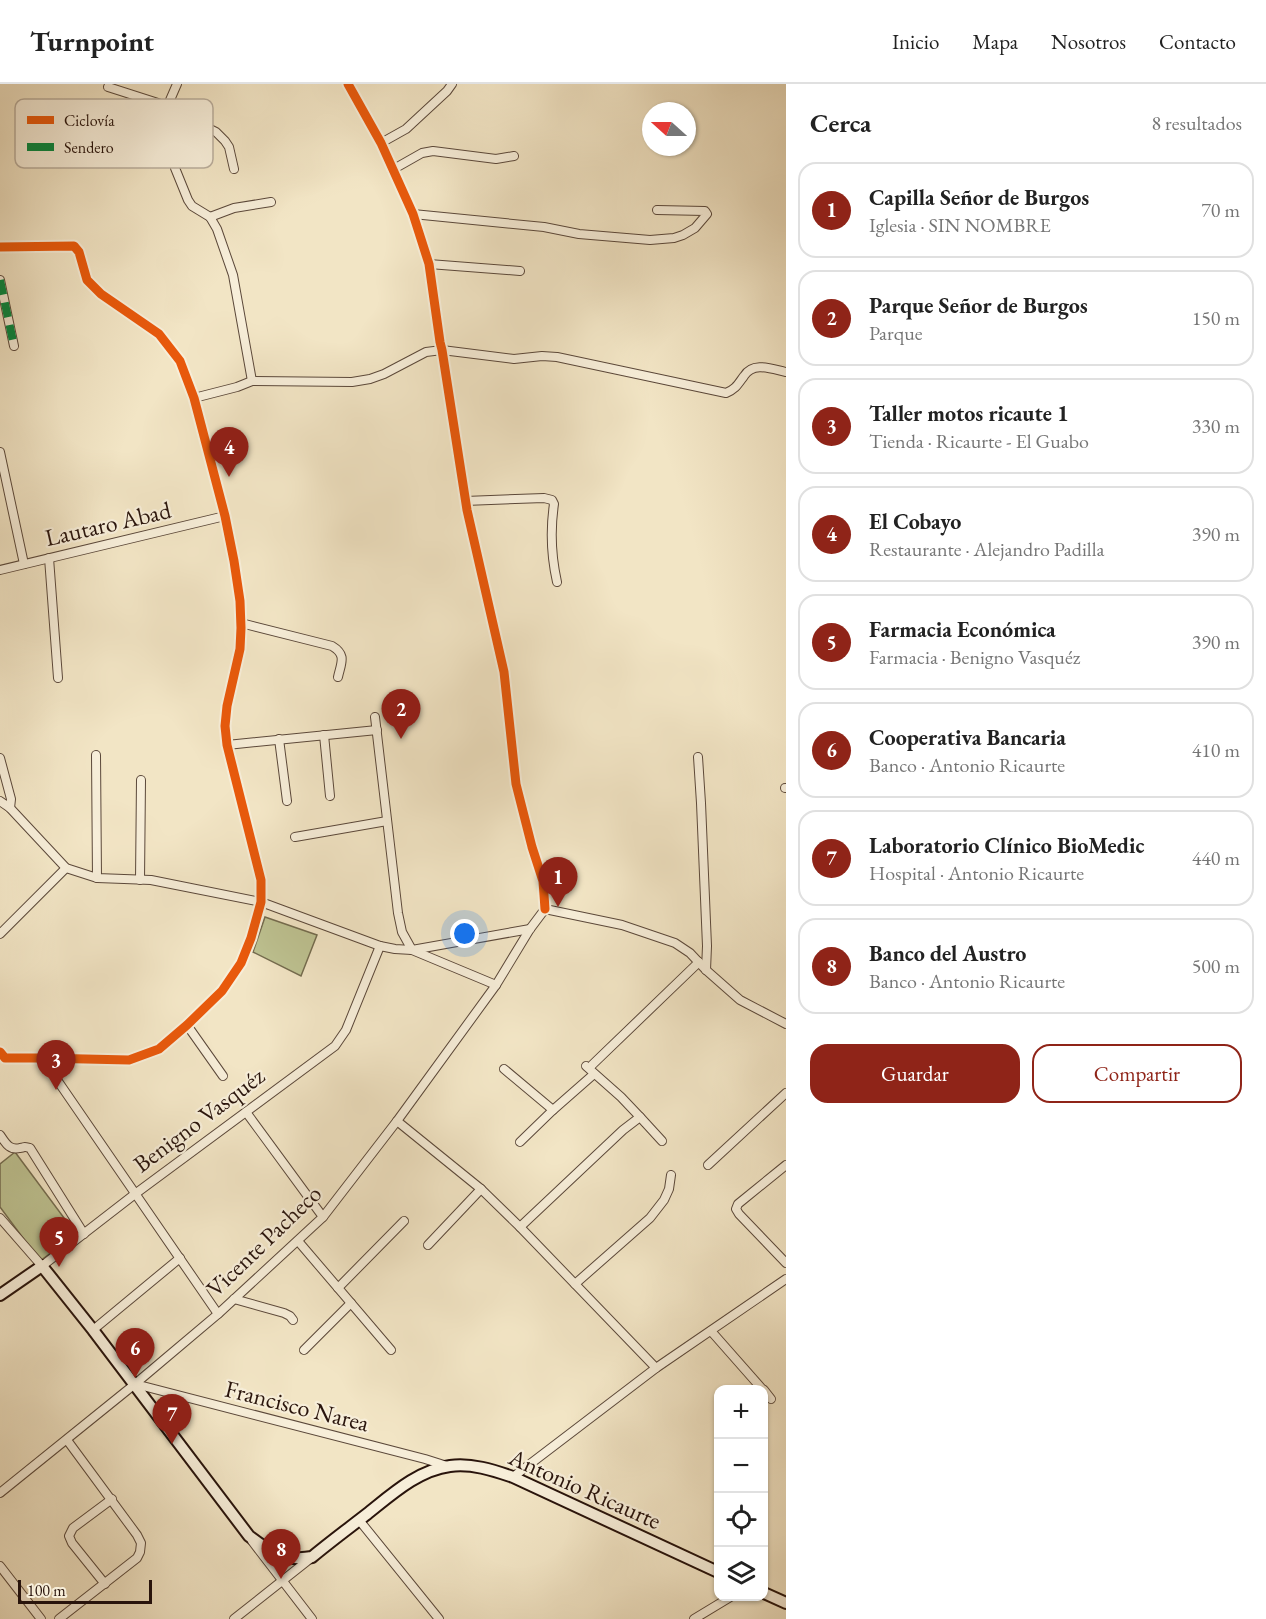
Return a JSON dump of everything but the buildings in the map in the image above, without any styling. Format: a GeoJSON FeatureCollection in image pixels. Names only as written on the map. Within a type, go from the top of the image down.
{"type":"FeatureCollection","features":[{"type":"Feature","properties":{"kind":"main road","name":"Benigno Vasquéz"},"geometry":{"type":"LineString","coordinates":[[0,1295],[42,1266]]}},
{"type":"Feature","properties":{"kind":"main road"},"geometry":{"type":"LineString","coordinates":[[42,1266],[135,1384],[249,1536],[280,1556],[291,1559],[312,1557]]}},
{"type":"Feature","properties":{"kind":"main road","name":"Antonio Ricaurte"},"geometry":{"type":"LineString","coordinates":[[312,1557],[405,1485],[426,1473],[449,1466],[469,1466],[492,1470],[513,1478],[714,1570]]}},
{"type":"Feature","properties":{"kind":"main road"},"geometry":{"type":"LineString","coordinates":[[768,1595],[786,1603]]}},
{"type":"Feature","properties":{"kind":"street"},"geometry":{"type":"LineString","coordinates":[[170,99],[177,84]]}},
{"type":"Feature","properties":{"kind":"street"},"geometry":{"type":"LineString","coordinates":[[348,84],[381,143],[413,214],[429,264],[465,501],[504,672],[516,784],[531,847],[543,880],[544,909],[592,918],[675,943],[690,952],[706,970],[740,1000],[786,1024]]}},
{"type":"Feature","properties":{"kind":"street"},"geometry":{"type":"LineString","coordinates":[[381,143],[406,129],[452,84]]}},
{"type":"Feature","properties":{"kind":"street"},"geometry":{"type":"LineString","coordinates":[[108,87],[143,99]]}},
{"type":"Feature","properties":{"kind":"street"},"geometry":{"type":"LineString","coordinates":[[213,130],[221,135],[229,147],[234,169]]}},
{"type":"Feature","properties":{"kind":"street"},"geometry":{"type":"LineString","coordinates":[[392,170],[422,153],[433,151],[496,159],[514,156]]}},
{"type":"Feature","properties":{"kind":"street"},"geometry":{"type":"LineString","coordinates":[[176,168],[188,200],[192,206],[210,217],[217,229],[233,275],[252,381]]}},
{"type":"Feature","properties":{"kind":"street"},"geometry":{"type":"LineString","coordinates":[[210,217],[234,208],[271,202]]}},
{"type":"Feature","properties":{"kind":"street"},"geometry":{"type":"LineString","coordinates":[[413,214],[650,240],[683,235],[695,228],[707,214],[705,211],[657,210]]}},
{"type":"Feature","properties":{"kind":"street"},"geometry":{"type":"LineString","coordinates":[[0,247],[74,246],[79,252],[87,280],[101,294],[159,334],[180,361],[194,398],[225,516],[234,561],[240,601],[240,649],[227,706],[225,726],[227,745],[261,880],[261,902],[241,963],[222,991],[188,1025],[159,1049],[129,1060],[2,1057]]}},
{"type":"Feature","properties":{"kind":"street"},"geometry":{"type":"LineString","coordinates":[[429,264],[520,271]]}},
{"type":"Feature","properties":{"kind":"street"},"geometry":{"type":"LineString","coordinates":[[0,280],[14,346]]}},
{"type":"Feature","properties":{"kind":"street"},"geometry":{"type":"LineString","coordinates":[[0,315],[9,322]]}},
{"type":"Feature","properties":{"kind":"street"},"geometry":{"type":"LineString","coordinates":[[194,398],[252,381],[352,382],[370,379],[426,352],[442,350],[514,359],[557,357],[726,393],[734,389],[749,369],[758,367],[786,372]]}},
{"type":"Feature","properties":{"kind":"street"},"geometry":{"type":"LineString","coordinates":[[0,452],[24,564]]}},
{"type":"Feature","properties":{"kind":"street"},"geometry":{"type":"LineString","coordinates":[[465,501],[544,498],[552,500],[554,504],[552,561],[557,582]]}},
{"type":"Feature","properties":{"kind":"street","name":"Lautaro Abad"},"geometry":{"type":"LineString","coordinates":[[0,570],[225,516]]}},
{"type":"Feature","properties":{"kind":"street"},"geometry":{"type":"LineString","coordinates":[[49,558],[58,678]]}},
{"type":"Feature","properties":{"kind":"street"},"geometry":{"type":"LineString","coordinates":[[241,622],[332,646],[340,651],[342,656],[338,677]]}},
{"type":"Feature","properties":{"kind":"street"},"geometry":{"type":"LineString","coordinates":[[375,717],[402,932],[412,950],[496,985]]}},
{"type":"Feature","properties":{"kind":"street"},"geometry":{"type":"LineString","coordinates":[[227,745],[376,730]]}},
{"type":"Feature","properties":{"kind":"street"},"geometry":{"type":"LineString","coordinates":[[324,735],[330,796]]}},
{"type":"Feature","properties":{"kind":"street"},"geometry":{"type":"LineString","coordinates":[[279,739],[288,801]]}},
{"type":"Feature","properties":{"kind":"street"},"geometry":{"type":"LineString","coordinates":[[96,755],[97,878]]}},
{"type":"Feature","properties":{"kind":"street"},"geometry":{"type":"LineString","coordinates":[[698,757],[702,811],[706,970]]}},
{"type":"Feature","properties":{"kind":"street"},"geometry":{"type":"LineString","coordinates":[[0,758],[11,799],[4,806],[66,868],[97,878],[151,880],[261,902],[380,946],[395,949],[412,950],[530,929]]}},
{"type":"Feature","properties":{"kind":"street"},"geometry":{"type":"LineString","coordinates":[[140,880],[141,780]]}},
{"type":"Feature","properties":{"kind":"street"},"geometry":{"type":"LineString","coordinates":[[295,837],[387,821]]}},
{"type":"Feature","properties":{"kind":"street"},"geometry":{"type":"LineString","coordinates":[[0,934],[66,868]]}},
{"type":"Feature","properties":{"kind":"street","name":"Vicente Pacheco"},"geometry":{"type":"LineString","coordinates":[[0,1493],[218,1314],[323,1217],[397,1121],[496,985],[544,909]]}},
{"type":"Feature","properties":{"kind":"street","name":"Benigno Vasquéz"},"geometry":{"type":"LineString","coordinates":[[42,1266],[135,1194],[329,1051],[341,1039],[352,1017],[380,946]]}},
{"type":"Feature","properties":{"kind":"street"},"geometry":{"type":"LineString","coordinates":[[662,1140],[594,1074],[589,1066],[699,962]]}},
{"type":"Feature","properties":{"kind":"street"},"geometry":{"type":"LineString","coordinates":[[188,1025],[222,1076]]}},
{"type":"Feature","properties":{"kind":"street"},"geometry":{"type":"LineString","coordinates":[[42,1058],[218,1314]]}},
{"type":"Feature","properties":{"kind":"street"},"geometry":{"type":"LineString","coordinates":[[504,1069],[553,1110]]}},
{"type":"Feature","properties":{"kind":"street"},"geometry":{"type":"LineString","coordinates":[[520,1142],[594,1074]]}},
{"type":"Feature","properties":{"kind":"street"},"geometry":{"type":"LineString","coordinates":[[708,1165],[786,1093]]}},
{"type":"Feature","properties":{"kind":"street"},"geometry":{"type":"LineString","coordinates":[[246,1112],[323,1217]]}},
{"type":"Feature","properties":{"kind":"street"},"geometry":{"type":"LineString","coordinates":[[520,1227],[623,1130],[640,1117]]}},
{"type":"Feature","properties":{"kind":"street"},"geometry":{"type":"LineString","coordinates":[[397,1121],[481,1189],[656,1368]]}},
{"type":"Feature","properties":{"kind":"street"},"geometry":{"type":"LineString","coordinates":[[0,1134],[11,1148],[30,1149],[84,1234]]}},
{"type":"Feature","properties":{"kind":"street"},"geometry":{"type":"LineString","coordinates":[[786,1165],[738,1204],[736,1209],[786,1263]]}},
{"type":"Feature","properties":{"kind":"street"},"geometry":{"type":"LineString","coordinates":[[575,1284],[650,1218],[664,1200],[669,1189],[671,1175]]}},
{"type":"Feature","properties":{"kind":"street"},"geometry":{"type":"LineString","coordinates":[[428,1245],[481,1189]]}},
{"type":"Feature","properties":{"kind":"street"},"geometry":{"type":"LineString","coordinates":[[0,1218],[42,1266]]}},
{"type":"Feature","properties":{"kind":"street"},"geometry":{"type":"LineString","coordinates":[[338,1288],[404,1221]]}},
{"type":"Feature","properties":{"kind":"street"},"geometry":{"type":"LineString","coordinates":[[298,1241],[391,1350]]}},
{"type":"Feature","properties":{"kind":"street"},"geometry":{"type":"LineString","coordinates":[[93,1330],[180,1258]]}},
{"type":"Feature","properties":{"kind":"street"},"geometry":{"type":"LineString","coordinates":[[513,1478],[656,1368],[786,1279]]}},
{"type":"Feature","properties":{"kind":"street"},"geometry":{"type":"LineString","coordinates":[[234,1299],[284,1313],[293,1320]]}},
{"type":"Feature","properties":{"kind":"street"},"geometry":{"type":"LineString","coordinates":[[304,1350],[351,1303]]}},
{"type":"Feature","properties":{"kind":"street"},"geometry":{"type":"LineString","coordinates":[[711,1331],[759,1385]]}},
{"type":"Feature","properties":{"kind":"street","name":"Francisco Narea"},"geometry":{"type":"LineString","coordinates":[[135,1384],[449,1466]]}},
{"type":"Feature","properties":{"kind":"street"},"geometry":{"type":"LineString","coordinates":[[768,1396],[771,1399]]}},
{"type":"Feature","properties":{"kind":"street"},"geometry":{"type":"LineString","coordinates":[[59,1619],[137,1557],[141,1543],[112,1499],[67,1440]]}},
{"type":"Feature","properties":{"kind":"street"},"geometry":{"type":"LineString","coordinates":[[105,1584],[69,1536],[72,1528],[112,1499]]}},
{"type":"Feature","properties":{"kind":"street"},"geometry":{"type":"LineString","coordinates":[[359,1520],[439,1619]]}},
{"type":"Feature","properties":{"kind":"street"},"geometry":{"type":"LineString","coordinates":[[249,1536],[312,1619]]}},
{"type":"Feature","properties":{"kind":"street"},"geometry":{"type":"LineString","coordinates":[[234,1619],[312,1557]]}},
{"type":"Feature","properties":{"kind":"street"},"geometry":{"type":"LineString","coordinates":[[0,1566],[41,1619]]}},
{"type":"Feature","properties":{"kind":"street"},"geometry":{"type":"LineString","coordinates":[[694,1619],[724,1601]]}},
{"type":"Feature","properties":{"kind":"green space"},"geometry":{"type":"Polygon","coordinates":[[[265,917],[317,935],[301,976],[253,952],[265,917]]]}},
{"type":"Feature","properties":{"kind":"green space"},"geometry":{"type":"Polygon","coordinates":[[[15,1152],[76,1234],[40,1261],[0,1207],[0,1164],[15,1152]]]}},
{"type":"Feature","properties":{"kind":"marked path"},"geometry":{"type":"LineString","coordinates":[[0,280],[14,346]]}},
{"type":"Feature","properties":{"kind":"cycle path"},"geometry":{"type":"LineString","coordinates":[[348,84],[381,143],[413,214],[429,264],[467,510],[504,672],[516,784],[543,881],[545,909]]}},
{"type":"Feature","properties":{"kind":"cycle path"},"geometry":{"type":"LineString","coordinates":[[0,247],[74,246],[79,252],[87,280],[101,294],[159,334],[180,361],[194,398],[225,516],[234,561],[240,601],[240,649],[227,706],[225,726],[227,745],[261,880],[261,902],[241,963],[222,991],[159,1049],[129,1060],[5,1058],[0,1052]]}},
{"type":"Feature","properties":{"kind":"place","name":"El Cobayo"},"geometry":{"type":"Point","coordinates":[229,477]}},
{"type":"Feature","properties":{"kind":"place","name":"Parque Señor de Burgos"},"geometry":{"type":"Point","coordinates":[401,739]}},
{"type":"Feature","properties":{"kind":"place","name":"Capilla Señor de Burgos"},"geometry":{"type":"Point","coordinates":[558,907]}},
{"type":"Feature","properties":{"kind":"place","name":"Taller motos ricaute 1"},"geometry":{"type":"Point","coordinates":[56,1090]}},
{"type":"Feature","properties":{"kind":"place","name":"Farmacia Económica"},"geometry":{"type":"Point","coordinates":[59,1267]}},
{"type":"Feature","properties":{"kind":"place","name":"Cooperativa Bancaria"},"geometry":{"type":"Point","coordinates":[135,1378]}},
{"type":"Feature","properties":{"kind":"place","name":"Laboratorio Clínico BioMedic"},"geometry":{"type":"Point","coordinates":[172,1444]}},
{"type":"Feature","properties":{"kind":"place","name":"Banco del Austro"},"geometry":{"type":"Point","coordinates":[281,1579]}}]}
